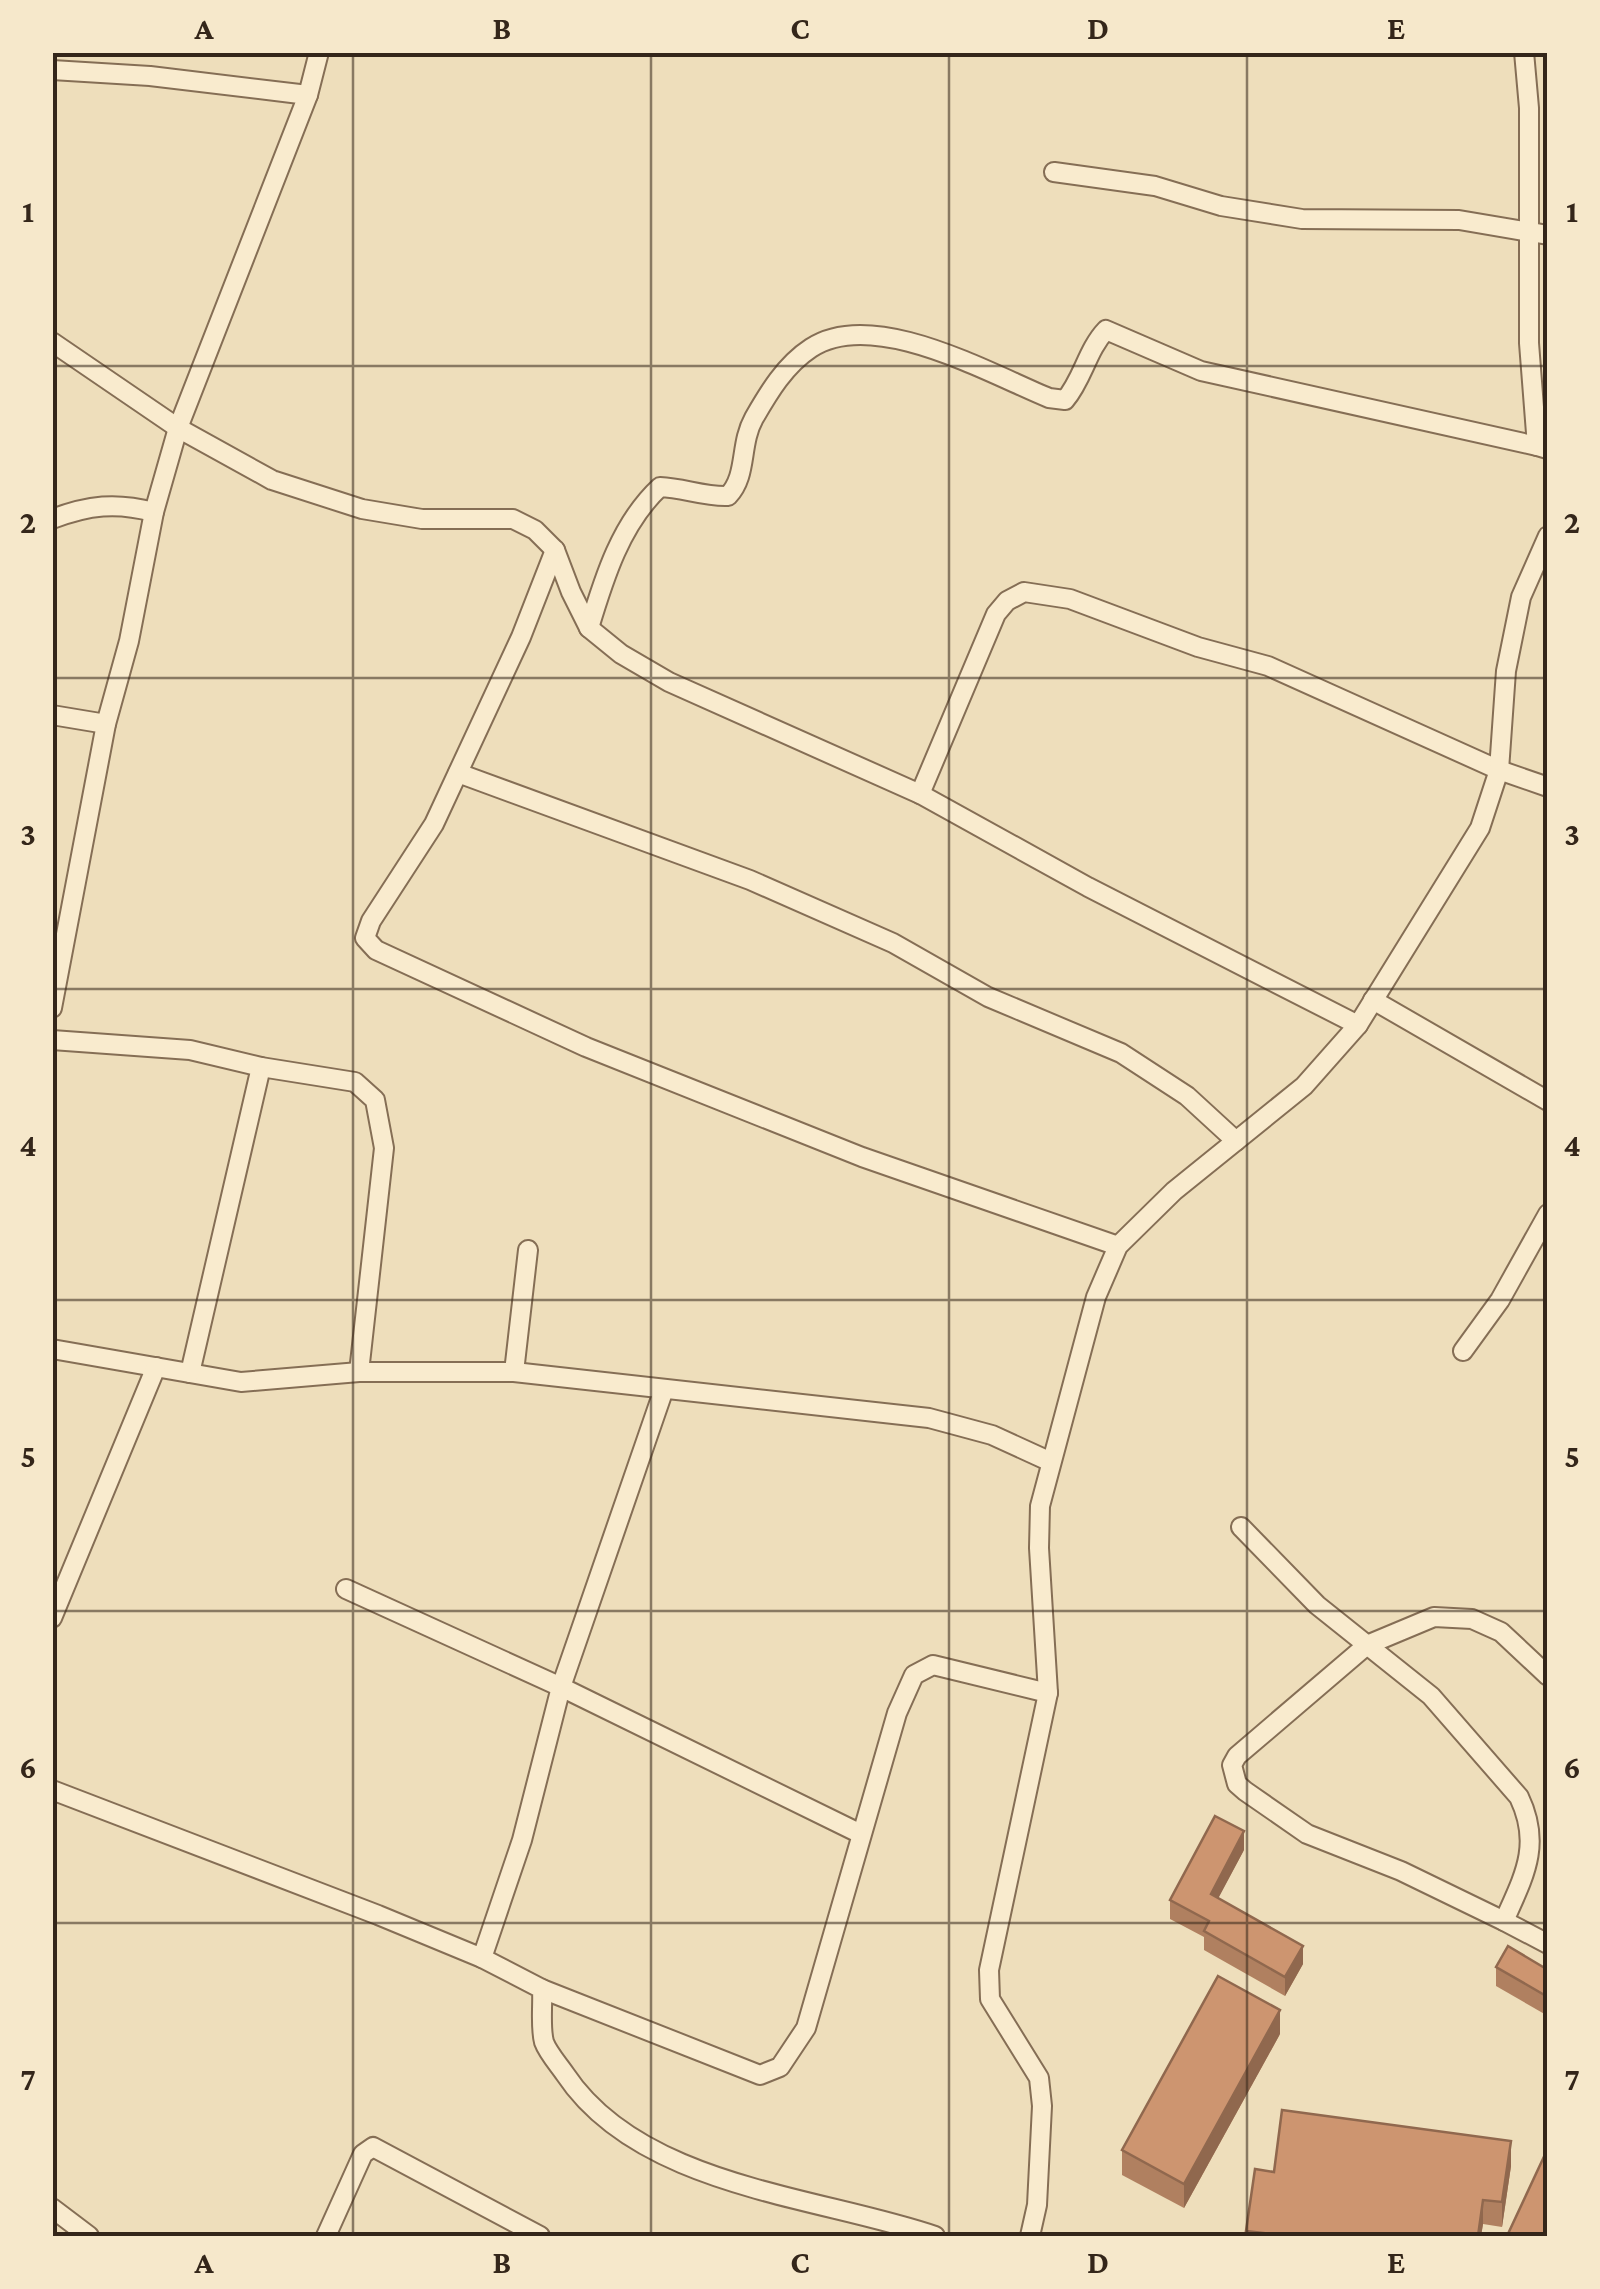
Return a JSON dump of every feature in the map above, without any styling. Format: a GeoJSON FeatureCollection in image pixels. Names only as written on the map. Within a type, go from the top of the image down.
{"type":"FeatureCollection","features":[{"type":"Feature","properties":{"kind":"street"},"geometry":{"type":"LineString","coordinates":[[52,1008],[60,935],[106,724],[129,641],[154,512],[178,428],[308,96],[319,52]]}},
{"type":"Feature","properties":{"kind":"street"},"geometry":{"type":"LineString","coordinates":[[589,628],[602,585],[641,505],[660,488],[684,488],[706,497],[728,496],[739,484],[742,454],[752,422],[784,370],[813,347],[836,337],[863,333],[912,341],[1049,398],[1065,400],[1096,340],[1106,330],[1201,371],[1542,448],[1530,343],[1539,234],[1538,106],[1524,52]]}},
{"type":"Feature","properties":{"kind":"street"},"geometry":{"type":"LineString","coordinates":[[52,70],[150,76],[308,96]]}},
{"type":"Feature","properties":{"kind":"street"},"geometry":{"type":"LineString","coordinates":[[1054,172],[1156,186],[1222,206],[1302,219],[1459,220],[1539,234]]}},
{"type":"Feature","properties":{"kind":"street"},"geometry":{"type":"LineString","coordinates":[[52,342],[178,428],[272,480],[362,509],[422,519],[513,520],[534,530],[556,550],[589,628],[621,654],[669,682],[920,794],[1088,887],[1358,1025]]}},
{"type":"Feature","properties":{"kind":"street"},"geometry":{"type":"LineString","coordinates":[[52,519],[84,506],[130,506],[154,512]]}},
{"type":"Feature","properties":{"kind":"street"},"geometry":{"type":"LineString","coordinates":[[1030,2236],[1040,2146],[1039,2078],[990,1999],[989,1970],[1048,1693],[1040,1506],[1096,1297],[1118,1246],[1174,1191],[1304,1086],[1358,1025],[1480,828],[1500,770],[1506,671],[1521,597],[1548,536]]}},
{"type":"Feature","properties":{"kind":"street"},"geometry":{"type":"LineString","coordinates":[[556,550],[522,637],[458,773],[420,849],[371,921],[365,938],[376,950],[586,1048],[862,1157],[1118,1246]]}},
{"type":"Feature","properties":{"kind":"street"},"geometry":{"type":"LineString","coordinates":[[920,794],[996,614],[1007,601],[1024,592],[1070,599],[1198,646],[1268,666],[1500,770],[1548,787]]}},
{"type":"Feature","properties":{"kind":"street"},"geometry":{"type":"LineString","coordinates":[[52,715],[106,724]]}},
{"type":"Feature","properties":{"kind":"street"},"geometry":{"type":"LineString","coordinates":[[458,773],[750,880],[893,944],[988,997],[1121,1053],[1187,1096],[1236,1141]]}},
{"type":"Feature","properties":{"kind":"street"},"geometry":{"type":"LineString","coordinates":[[1374,1000],[1548,1101]]}},
{"type":"Feature","properties":{"kind":"street"},"geometry":{"type":"LineString","coordinates":[[52,1040],[190,1050],[261,1067],[355,1082],[375,1100],[384,1148],[359,1372]]}},
{"type":"Feature","properties":{"kind":"street"},"geometry":{"type":"LineString","coordinates":[[190,1373],[261,1067]]}},
{"type":"Feature","properties":{"kind":"street"},"geometry":{"type":"LineString","coordinates":[[1463,1352],[1500,1300],[1548,1214]]}},
{"type":"Feature","properties":{"kind":"street"},"geometry":{"type":"LineString","coordinates":[[514,1372],[528,1250]]}},
{"type":"Feature","properties":{"kind":"street"},"geometry":{"type":"LineString","coordinates":[[52,1349],[242,1382],[359,1372],[514,1372],[929,1418],[992,1435],[1051,1462]]}},
{"type":"Feature","properties":{"kind":"street"},"geometry":{"type":"LineString","coordinates":[[52,1618],[156,1367]]}},
{"type":"Feature","properties":{"kind":"street"},"geometry":{"type":"LineString","coordinates":[[482,1958],[522,1840],[561,1687],[664,1389]]}},
{"type":"Feature","properties":{"kind":"street"},"geometry":{"type":"LineString","coordinates":[[1241,1527],[1317,1605],[1431,1696],[1519,1796],[1528,1816],[1532,1842],[1523,1878],[1504,1922]]}},
{"type":"Feature","properties":{"kind":"street"},"geometry":{"type":"LineString","coordinates":[[346,1589],[561,1687],[861,1834]]}},
{"type":"Feature","properties":{"kind":"street"},"geometry":{"type":"LineString","coordinates":[[1548,1676],[1501,1632],[1472,1620],[1434,1617],[1367,1645],[1237,1756],[1232,1765],[1237,1784],[1307,1834],[1402,1871],[1548,1944]]}},
{"type":"Feature","properties":{"kind":"street"},"geometry":{"type":"LineString","coordinates":[[52,1790],[378,1914],[482,1958],[542,1989],[760,2075],[780,2067],[806,2028],[897,1712],[914,1676],[932,1665],[1048,1693]]}},
{"type":"Feature","properties":{"kind":"street"},"geometry":{"type":"LineString","coordinates":[[542,1989],[544,2043],[572,2084],[602,2117],[636,2141],[733,2183],[890,2221],[935,2236]]}},
{"type":"Feature","properties":{"kind":"street"},"geometry":{"type":"LineString","coordinates":[[326,2236],[363,2154],[373,2147],[540,2236]]}},
{"type":"Feature","properties":{"kind":"street"},"geometry":{"type":"LineString","coordinates":[[52,2208],[89,2236]]}},
{"type":"Feature","properties":{"kind":"building"},"geometry":{"type":"Polygon","coordinates":[[[1215,1816],[1244,1831],[1211,1894],[1303,1946],[1285,1977],[1204,1931],[1209,1921],[1170,1900],[1215,1816]]]}},
{"type":"Feature","properties":{"kind":"building"},"geometry":{"type":"Polygon","coordinates":[[[1508,1946],[1548,1970],[1548,1997],[1496,1967],[1508,1946]]]}},
{"type":"Feature","properties":{"kind":"building"},"geometry":{"type":"Polygon","coordinates":[[[1218,1976],[1280,2010],[1184,2184],[1122,2150],[1218,1976]]]}},
{"type":"Feature","properties":{"kind":"building"},"geometry":{"type":"Polygon","coordinates":[[[1282,2110],[1511,2141],[1502,2202],[1483,2200],[1478,2236],[1289,2236],[1246,2231],[1255,2169],[1274,2172],[1282,2110]]]}},
{"type":"Feature","properties":{"kind":"building"},"geometry":{"type":"Polygon","coordinates":[[[1548,2148],[1548,2228],[1544,2236],[1507,2236],[1548,2148]]]}}]}
